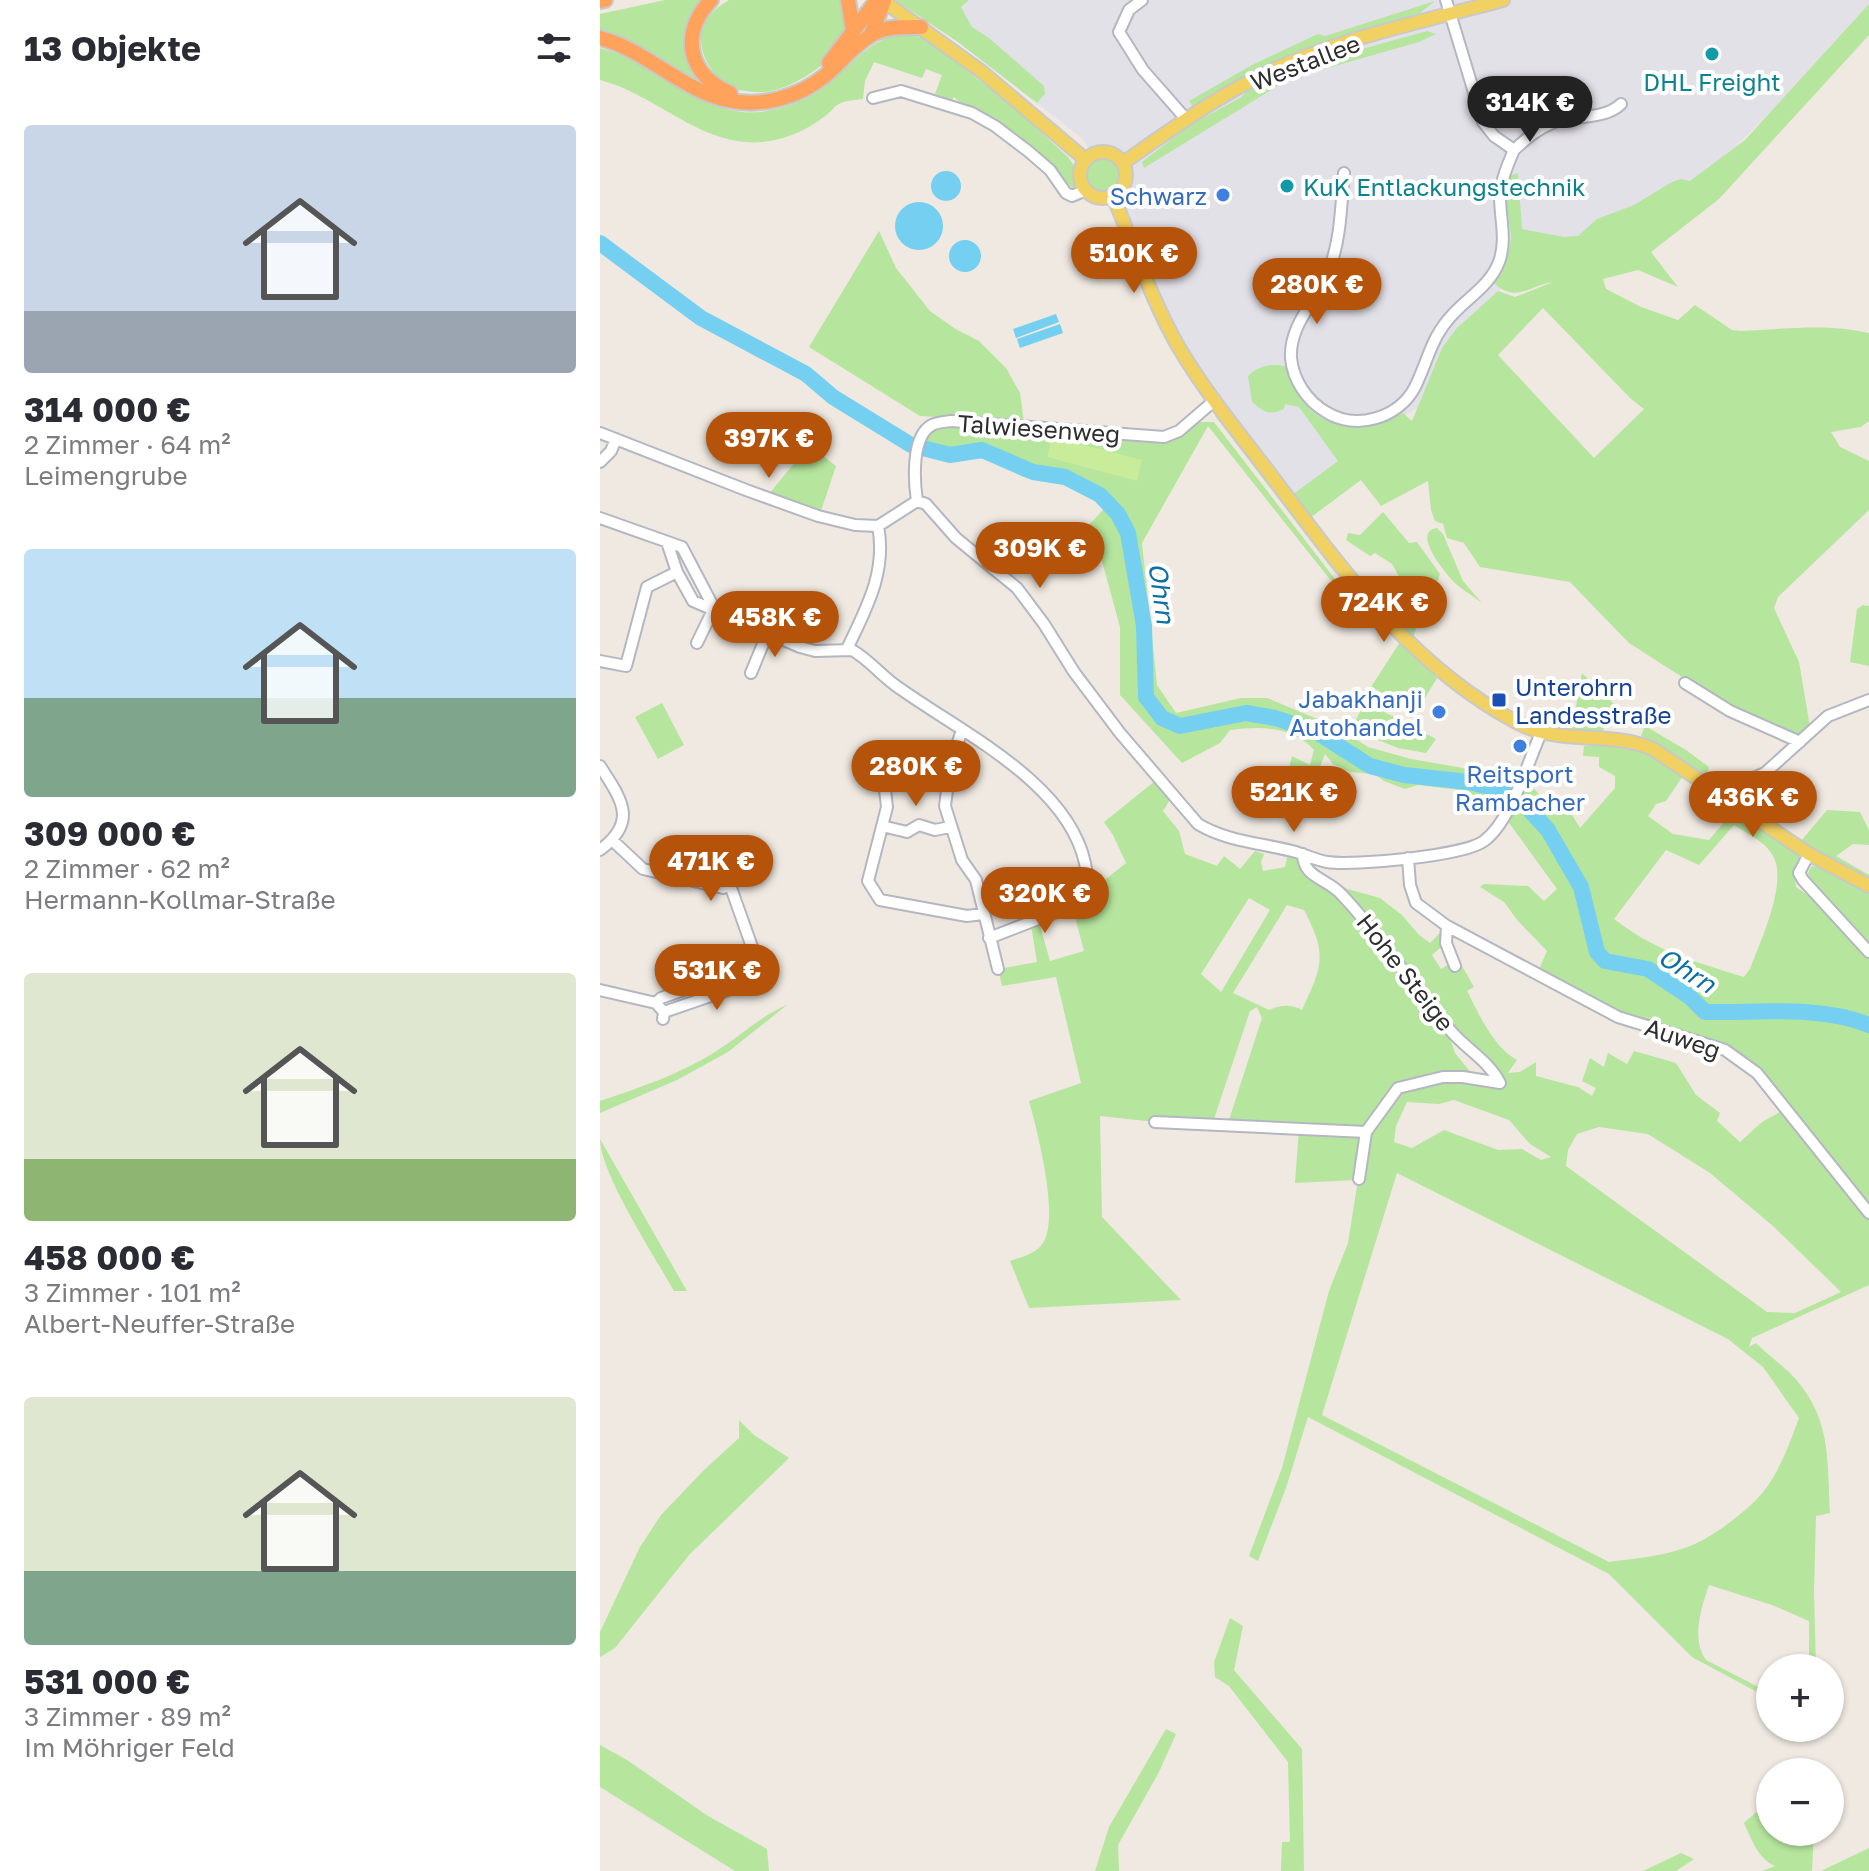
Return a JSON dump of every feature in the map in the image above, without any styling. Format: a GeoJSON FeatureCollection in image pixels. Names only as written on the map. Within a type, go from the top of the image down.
{"type":"FeatureCollection","features":[{"type":"Feature","properties":{"kind":"highway"},"geometry":{"type":"LineString","coordinates":[[711,0],[696,19],[692,48],[701,72],[708,80],[732,94],[752,97],[769,96],[808,80],[834,59],[881,0]]}},
{"type":"Feature","properties":{"kind":"highway"},"geometry":{"type":"LineString","coordinates":[[848,0],[853,32]]}},
{"type":"Feature","properties":{"kind":"highway"},"geometry":{"type":"LineString","coordinates":[[871,35],[881,0]]}},
{"type":"Feature","properties":{"kind":"highway"},"geometry":{"type":"LineString","coordinates":[[600,38],[657,64],[704,93],[751,103],[771,101],[811,85],[871,35],[896,27],[921,27]]}},
{"type":"Feature","properties":{"kind":"main road"},"geometry":{"type":"LineString","coordinates":[[881,0],[1033,113],[1086,160]]}},
{"type":"Feature","properties":{"kind":"main road","name":"Westallee"},"geometry":{"type":"LineString","coordinates":[[1123,163],[1186,119],[1257,78],[1296,60],[1503,0]]}},
{"type":"Feature","properties":{"kind":"main road"},"geometry":{"type":"LineString","coordinates":[[1093,154],[1113,154],[1123,163],[1125,183],[1113,196],[1101,198],[1086,190],[1080,175],[1086,160],[1093,154]]}},
{"type":"Feature","properties":{"kind":"main road"},"geometry":{"type":"LineString","coordinates":[[1113,196],[1159,310],[1177,345],[1338,562],[1400,635],[1476,697],[1518,723],[1552,736],[1606,737],[1639,743],[1665,756],[1809,854],[1869,886]]}},
{"type":"Feature","properties":{"kind":"street"},"geometry":{"type":"LineString","coordinates":[[1142,0],[1129,10],[1119,32],[1143,70],[1186,119]]}},
{"type":"Feature","properties":{"kind":"street"},"geometry":{"type":"LineString","coordinates":[[1446,0],[1483,122],[1494,136],[1514,150]]}},
{"type":"Feature","properties":{"kind":"street"},"geometry":{"type":"LineString","coordinates":[[873,98],[901,91],[972,113],[1028,151],[1050,170],[1066,193],[1072,196],[1086,190]]}},
{"type":"Feature","properties":{"kind":"street"},"geometry":{"type":"LineString","coordinates":[[1344,173],[1337,243],[1329,271],[1297,328],[1291,359],[1297,381],[1311,401],[1342,420],[1362,422],[1378,419],[1403,403],[1414,390],[1435,339],[1446,322],[1488,282],[1498,265],[1504,236],[1500,193],[1514,150],[1552,123],[1614,111],[1621,104]]}},
{"type":"Feature","properties":{"kind":"street","name":"Talwiesenweg"},"geometry":{"type":"LineString","coordinates":[[917,501],[914,464],[923,433],[934,424],[951,421],[1164,437],[1179,431],[1215,400]]}},
{"type":"Feature","properties":{"kind":"street"},"geometry":{"type":"LineString","coordinates":[[600,433],[725,483],[818,516],[855,525],[878,526],[917,501],[926,504],[956,538],[1017,588],[1120,733],[1198,824],[1212,833],[1338,863],[1408,858],[1465,849],[1481,843],[1497,830],[1541,733]]}},
{"type":"Feature","properties":{"kind":"street"},"geometry":{"type":"LineString","coordinates":[[600,462],[611,451],[616,439]]}},
{"type":"Feature","properties":{"kind":"street"},"geometry":{"type":"LineString","coordinates":[[600,518],[682,547],[714,608]]}},
{"type":"Feature","properties":{"kind":"street"},"geometry":{"type":"LineString","coordinates":[[847,649],[877,582],[880,552],[878,526]]}},
{"type":"Feature","properties":{"kind":"street"},"geometry":{"type":"LineString","coordinates":[[667,542],[677,572],[693,601],[800,647],[815,651],[847,649],[859,654],[893,684],[997,753],[1043,792],[1067,821],[1081,846],[1088,878],[1082,898],[1072,906],[989,938]]}},
{"type":"Feature","properties":{"kind":"street"},"geometry":{"type":"LineString","coordinates":[[600,661],[626,666],[647,587],[677,572]]}},
{"type":"Feature","properties":{"kind":"street"},"geometry":{"type":"LineString","coordinates":[[697,643],[714,608]]}},
{"type":"Feature","properties":{"kind":"street"},"geometry":{"type":"LineString","coordinates":[[751,673],[768,632]]}},
{"type":"Feature","properties":{"kind":"street"},"geometry":{"type":"LineString","coordinates":[[1685,683],[1730,711],[1800,742]]}},
{"type":"Feature","properties":{"kind":"street"},"geometry":{"type":"LineString","coordinates":[[1717,794],[1765,773],[1828,716],[1869,700]]}},
{"type":"Feature","properties":{"kind":"street"},"geometry":{"type":"LineString","coordinates":[[962,730],[950,766],[945,806],[962,860],[976,880],[998,969]]}},
{"type":"Feature","properties":{"kind":"street"},"geometry":{"type":"LineString","coordinates":[[600,766],[622,800],[624,810],[623,820],[612,840],[600,850]]}},
{"type":"Feature","properties":{"kind":"street"},"geometry":{"type":"LineString","coordinates":[[885,790],[887,807],[868,881],[880,900],[967,916],[983,914]]}},
{"type":"Feature","properties":{"kind":"street"},"geometry":{"type":"LineString","coordinates":[[882,826],[907,832],[919,825],[935,830],[950,827]]}},
{"type":"Feature","properties":{"kind":"street"},"geometry":{"type":"LineString","coordinates":[[600,990],[656,1003],[664,1015],[760,979],[762,975],[730,885],[723,888],[643,869],[612,840]]}},
{"type":"Feature","properties":{"kind":"street","name":"Hohe Steige"},"geometry":{"type":"LineString","coordinates":[[1303,854],[1306,871],[1333,885],[1370,924],[1434,1012],[1453,1034],[1492,1068],[1500,1083],[1443,1077],[1398,1088],[1366,1132],[1359,1179]]}},
{"type":"Feature","properties":{"kind":"street"},"geometry":{"type":"LineString","coordinates":[[1809,854],[1799,873],[1803,880],[1869,952]]}},
{"type":"Feature","properties":{"kind":"street","name":"Auweg"},"geometry":{"type":"LineString","coordinates":[[1408,858],[1410,885],[1416,903],[1447,926],[1618,1017],[1725,1050],[1757,1073],[1869,1213]]}},
{"type":"Feature","properties":{"kind":"street"},"geometry":{"type":"LineString","coordinates":[[1447,926],[1446,943],[1455,966]]}},
{"type":"Feature","properties":{"kind":"street"},"geometry":{"type":"LineString","coordinates":[[656,1003],[661,998],[758,964]]}},
{"type":"Feature","properties":{"kind":"street"},"geometry":{"type":"LineString","coordinates":[[1155,1122],[1366,1132]]}},
{"type":"Feature","properties":{"kind":"shaded area"},"geometry":{"type":"Polygon","coordinates":[[[895,0],[1869,0],[1869,13],[1734,148],[1683,191],[1536,262],[1498,291],[1442,348],[1419,407],[1384,427],[1292,495],[1189,356],[1170,321],[1128,212],[1083,139],[958,42],[895,0]]]}},
{"type":"Feature","properties":{"kind":"green space"},"geometry":{"type":"Polygon","coordinates":[[[665,0],[706,0],[696,12],[701,79],[696,85],[600,36],[600,14],[665,0]]]}},
{"type":"Feature","properties":{"kind":"green space"},"geometry":{"type":"Polygon","coordinates":[[[729,0],[840,0],[846,16],[845,32],[838,47],[826,60],[796,82],[765,92],[728,88],[709,66],[701,43],[707,20],[729,0]]]}},
{"type":"Feature","properties":{"kind":"green space"},"geometry":{"type":"Polygon","coordinates":[[[895,0],[969,0],[961,7],[972,27],[1044,86],[1045,94],[1037,103],[958,42],[895,0]]]}},
{"type":"Feature","properties":{"kind":"green space"},"geometry":{"type":"Polygon","coordinates":[[[1435,1],[1415,17],[1194,108],[1189,101],[1252,65],[1318,34],[1325,36],[1435,1]]]}},
{"type":"Feature","properties":{"kind":"green space"},"geometry":{"type":"Polygon","coordinates":[[[1869,4],[1869,35],[1719,199],[1651,252],[1678,287],[1638,270],[1603,279],[1606,289],[1641,307],[1678,320],[1695,305],[1732,330],[1822,327],[1869,333],[1869,421],[1861,427],[1831,432],[1840,447],[1869,461],[1869,510],[1778,597],[1774,608],[1799,662],[1810,727],[1800,735],[1776,729],[1732,709],[1629,643],[1570,582],[1480,567],[1464,543],[1447,538],[1443,524],[1435,521],[1428,481],[1381,506],[1361,480],[1310,518],[1292,495],[1338,461],[1299,407],[1285,404],[1284,409],[1270,412],[1252,402],[1248,376],[1266,366],[1288,367],[1299,397],[1321,418],[1334,423],[1362,426],[1403,413],[1412,421],[1442,348],[1456,329],[1498,291],[1515,297],[1553,282],[1516,293],[1494,283],[1508,256],[1511,237],[1506,199],[1510,176],[1518,173],[1522,229],[1564,237],[1578,236],[1597,219],[1634,205],[1672,182],[1681,179],[1690,181],[1745,140],[1869,4]],[[1543,308],[1498,355],[1594,458],[1644,409],[1543,308]]]}},
{"type":"Feature","properties":{"kind":"green space"},"geometry":{"type":"Polygon","coordinates":[[[1427,31],[1436,34],[1419,42],[1289,79],[1144,168],[1142,162],[1190,125],[1240,98],[1251,87],[1290,69],[1427,31]]]}},
{"type":"Feature","properties":{"kind":"green space"},"geometry":{"type":"Polygon","coordinates":[[[897,34],[923,37],[1010,104],[1068,157],[1075,167],[1076,189],[1045,161],[954,97],[951,101],[935,94],[942,75],[926,69],[922,78],[874,62],[865,81],[863,99],[835,106],[813,125],[792,135],[770,141],[746,142],[703,130],[622,87],[600,80],[600,48],[629,58],[700,99],[724,108],[749,112],[778,109],[812,95],[873,45],[897,34]]]}},
{"type":"Feature","properties":{"kind":"green space"},"geometry":{"type":"Polygon","coordinates":[[[1103,152],[1119,159],[1126,175],[1119,191],[1103,198],[1087,191],[1080,175],[1087,159],[1103,152]]]}},
{"type":"Feature","properties":{"kind":"green space"},"geometry":{"type":"Polygon","coordinates":[[[879,231],[896,268],[930,311],[979,341],[1006,368],[1020,393],[1024,422],[920,416],[809,347],[879,231]]]}},
{"type":"Feature","properties":{"kind":"green space"},"geometry":{"type":"Polygon","coordinates":[[[1219,413],[1337,570],[1336,574],[1215,416],[1219,413]]]}},
{"type":"Feature","properties":{"kind":"green space"},"geometry":{"type":"Polygon","coordinates":[[[1197,422],[1214,422],[1335,579],[1332,582],[1208,426],[1142,543],[1157,685],[1176,713],[1241,698],[1267,698],[1339,728],[1368,747],[1411,759],[1498,774],[1509,783],[1497,806],[1460,790],[1418,785],[1405,789],[1375,774],[1350,772],[1333,764],[1325,754],[1314,782],[1316,793],[1300,797],[1289,788],[1297,775],[1288,772],[1292,756],[1310,765],[1314,750],[1296,736],[1276,730],[1230,730],[1220,743],[1182,763],[1120,695],[1120,627],[1102,561],[1085,529],[1103,510],[1100,497],[1054,478],[1023,477],[972,450],[934,451],[922,447],[926,435],[945,424],[1179,435],[1197,422]]]}},
{"type":"Feature","properties":{"kind":"green space"},"geometry":{"type":"Polygon","coordinates":[[[1052,437],[1142,460],[1137,481],[1047,457],[1052,437]]]}},
{"type":"Feature","properties":{"kind":"green space"},"geometry":{"type":"Polygon","coordinates":[[[809,445],[836,466],[821,511],[769,494],[809,445]]]}},
{"type":"Feature","properties":{"kind":"green space"},"geometry":{"type":"Polygon","coordinates":[[[1383,512],[1409,543],[1417,542],[1440,574],[1418,618],[1413,637],[1392,618],[1405,587],[1392,564],[1375,553],[1370,556],[1346,540],[1348,533],[1360,535],[1383,512]]]}},
{"type":"Feature","properties":{"kind":"green space"},"geometry":{"type":"Polygon","coordinates":[[[1437,528],[1443,534],[1463,581],[1482,603],[1454,582],[1431,551],[1427,536],[1437,528]]]}},
{"type":"Feature","properties":{"kind":"green space"},"geometry":{"type":"Polygon","coordinates":[[[1863,605],[1869,606],[1869,666],[1850,662],[1857,609],[1863,605]]]}},
{"type":"Feature","properties":{"kind":"green space"},"geometry":{"type":"Polygon","coordinates":[[[1400,642],[1437,678],[1417,711],[1371,687],[1400,642]]]}},
{"type":"Feature","properties":{"kind":"green space"},"geometry":{"type":"Polygon","coordinates":[[[1582,673],[1614,704],[1602,733],[1552,731],[1552,723],[1573,723],[1582,673]]]}},
{"type":"Feature","properties":{"kind":"green space"},"geometry":{"type":"Polygon","coordinates":[[[1365,702],[1436,739],[1426,753],[1398,748],[1351,729],[1365,702]]]}},
{"type":"Feature","properties":{"kind":"green space"},"geometry":{"type":"Polygon","coordinates":[[[662,703],[684,745],[658,759],[635,717],[662,703]]]}},
{"type":"Feature","properties":{"kind":"green space"},"geometry":{"type":"Polygon","coordinates":[[[1645,726],[1709,767],[1706,778],[1676,755],[1641,736],[1645,726]]]}},
{"type":"Feature","properties":{"kind":"green space"},"geometry":{"type":"Polygon","coordinates":[[[1584,746],[1613,746],[1650,754],[1683,776],[1666,801],[1656,804],[1648,816],[1673,834],[1709,840],[1732,813],[1801,854],[1794,868],[1796,887],[1812,898],[1869,959],[1869,1285],[1752,1338],[1749,1347],[1756,1343],[1803,1388],[1813,1404],[1824,1438],[1830,1513],[1816,1516],[1816,1654],[1809,1654],[1809,1621],[1772,1605],[1709,1585],[1699,1623],[1699,1643],[1706,1660],[1756,1686],[1756,1691],[1692,1657],[1609,1574],[1308,1417],[1286,1488],[1258,1561],[1249,1556],[1282,1468],[1329,1291],[1348,1243],[1358,1180],[1295,1183],[1299,1129],[1227,1126],[1262,1018],[1257,1007],[1250,1011],[1212,1125],[1100,1116],[1102,1217],[1181,1300],[1029,1308],[1010,1261],[1036,1250],[1048,1231],[1045,1173],[1029,1101],[1081,1083],[1056,977],[1002,986],[998,969],[1037,962],[1031,925],[1039,922],[1050,961],[1084,951],[1072,906],[1126,863],[1104,822],[1160,777],[1174,793],[1163,811],[1179,831],[1185,854],[1217,866],[1224,856],[1240,869],[1255,851],[1264,854],[1261,862],[1263,871],[1285,867],[1289,850],[1303,854],[1303,865],[1333,885],[1380,898],[1430,943],[1447,926],[1446,943],[1432,955],[1441,969],[1458,959],[1474,987],[1467,991],[1482,1020],[1501,1047],[1517,1060],[1508,1073],[1520,1072],[1536,1062],[1536,1076],[1578,1087],[1592,1096],[1596,1088],[1582,1081],[1590,1058],[1604,1067],[1608,1053],[1627,1064],[1634,1051],[1676,1063],[1696,1095],[1720,1113],[1717,1121],[1740,1142],[1762,1122],[1787,1108],[1725,1050],[1618,1017],[1537,974],[1547,951],[1504,902],[1480,887],[1484,884],[1528,886],[1544,901],[1557,889],[1507,820],[1528,783],[1558,813],[1571,813],[1580,828],[1615,788],[1615,776],[1599,767],[1599,757],[1583,756],[1584,746]],[[1734,825],[1699,865],[1666,850],[1614,919],[1660,947],[1744,977],[1771,914],[1777,869],[1771,852],[1734,825]],[[1249,898],[1201,974],[1221,992],[1270,910],[1249,898]],[[1287,905],[1233,993],[1269,1010],[1286,1006],[1302,1010],[1320,960],[1317,938],[1304,910],[1287,905]],[[1446,1027],[1455,1053],[1477,1080],[1500,1083],[1446,1027]],[[1454,1100],[1439,1104],[1407,1102],[1396,1126],[1394,1142],[1412,1148],[1444,1130],[1498,1150],[1522,1149],[1541,1160],[1551,1157],[1530,1144],[1509,1120],[1454,1100]],[[1599,1127],[1577,1134],[1568,1150],[1566,1166],[1767,1312],[1795,1313],[1841,1292],[1773,1226],[1710,1173],[1648,1134],[1599,1127]],[[1397,1173],[1322,1415],[1609,1562],[1685,1548],[1732,1521],[1770,1483],[1799,1418],[1763,1367],[1728,1339],[1397,1173]]]}},
{"type":"Feature","properties":{"kind":"green space"},"geometry":{"type":"Polygon","coordinates":[[[1827,810],[1860,812],[1869,830],[1869,845],[1853,844],[1836,856],[1869,875],[1869,880],[1800,842],[1827,810]]]}},
{"type":"Feature","properties":{"kind":"green space"},"geometry":{"type":"Polygon","coordinates":[[[1812,866],[1829,869],[1869,893],[1869,944],[1810,880],[1808,873],[1812,866]]]}},
{"type":"Feature","properties":{"kind":"green space"},"geometry":{"type":"Polygon","coordinates":[[[787,1005],[728,1052],[677,1080],[600,1113],[600,1101],[644,1086],[702,1060],[787,1005]]]}},
{"type":"Feature","properties":{"kind":"green space"},"geometry":{"type":"Polygon","coordinates":[[[600,1139],[687,1291],[674,1291],[642,1237],[609,1172],[600,1139]]]}},
{"type":"Feature","properties":{"kind":"green space"},"geometry":{"type":"Polygon","coordinates":[[[739,1420],[754,1435],[789,1458],[689,1555],[615,1648],[600,1657],[600,1632],[640,1547],[661,1515],[739,1438],[739,1420]]]}},
{"type":"Feature","properties":{"kind":"green space"},"geometry":{"type":"Polygon","coordinates":[[[1230,1618],[1243,1626],[1234,1670],[1302,1749],[1304,1871],[1281,1871],[1282,1842],[1290,1842],[1288,1762],[1229,1686],[1215,1677],[1214,1662],[1230,1618]]]}},
{"type":"Feature","properties":{"kind":"green space"},"geometry":{"type":"Polygon","coordinates":[[[1166,1729],[1176,1734],[1159,1772],[1118,1845],[1119,1871],[1095,1871],[1109,1827],[1166,1729]]]}},
{"type":"Feature","properties":{"kind":"green space"},"geometry":{"type":"Polygon","coordinates":[[[600,1745],[708,1816],[767,1849],[769,1871],[735,1871],[600,1787],[600,1745]]]}},
{"type":"Feature","properties":{"kind":"green space"},"geometry":{"type":"Polygon","coordinates":[[[1756,1812],[1756,1846],[1813,1846],[1812,1871],[1762,1871],[1775,1866],[1760,1853],[1752,1841],[1744,1823],[1756,1812]]]}},
{"type":"Feature","properties":{"kind":"green space"},"geometry":{"type":"Polygon","coordinates":[[[1869,1848],[1869,1871],[1821,1871],[1869,1848]]]}},
{"type":"Feature","properties":{"kind":"green space"},"geometry":{"type":"Polygon","coordinates":[[[1681,1853],[1694,1859],[1676,1871],[1643,1871],[1681,1853]]]}},
{"type":"Feature","properties":{"kind":"water"},"geometry":{"type":"Polygon","coordinates":[[[946,171],[957,175],[961,186],[957,197],[946,201],[935,197],[931,186],[935,175],[946,171]]]}},
{"type":"Feature","properties":{"kind":"water"},"geometry":{"type":"Polygon","coordinates":[[[919,202],[936,209],[943,226],[936,243],[919,250],[902,243],[895,226],[902,209],[919,202]]]}},
{"type":"Feature","properties":{"kind":"water"},"geometry":{"type":"Polygon","coordinates":[[[965,240],[977,244],[981,256],[977,268],[965,272],[953,268],[949,256],[953,244],[965,240]]]}},
{"type":"Feature","properties":{"kind":"water"},"geometry":{"type":"Polygon","coordinates":[[[1056,314],[1059,322],[1016,338],[1013,329],[1056,314]]]}},
{"type":"Feature","properties":{"kind":"water"},"geometry":{"type":"Polygon","coordinates":[[[1060,324],[1063,333],[1020,348],[1017,339],[1060,324]]]}},
{"type":"Feature","properties":{"kind":"waterway","name":"Ohrn"},"geometry":{"type":"LineString","coordinates":[[600,243],[701,318],[806,374],[833,397],[911,445],[950,455],[982,450],[1033,472],[1065,477],[1100,495],[1118,514],[1128,533],[1144,626],[1146,697],[1162,718],[1180,726],[1246,713],[1275,718],[1315,731],[1370,766],[1404,775],[1469,782],[1498,789],[1524,804],[1548,830],[1581,887],[1597,952],[1605,961],[1648,969],[1690,997],[1705,1012],[1809,1012],[1869,1025]]}},
{"type":"Feature","properties":{"kind":"place","name":"DHL Freight"},"geometry":{"type":"Point","coordinates":[1712,54]}},
{"type":"Feature","properties":{"kind":"place","name":"KuK Entlackungstechnik"},"geometry":{"type":"Point","coordinates":[1287,186]}},
{"type":"Feature","properties":{"kind":"place","name":"Schwarz"},"geometry":{"type":"Point","coordinates":[1223,195]}},
{"type":"Feature","properties":{"kind":"place","name":"Unterohrn Landesstraße"},"geometry":{"type":"Point","coordinates":[1499,700]}},
{"type":"Feature","properties":{"kind":"place","name":"Jabakhanji Autohandel"},"geometry":{"type":"Point","coordinates":[1439,712]}},
{"type":"Feature","properties":{"kind":"place","name":"Reitsport Rambacher"},"geometry":{"type":"Point","coordinates":[1520,746]}}]}
